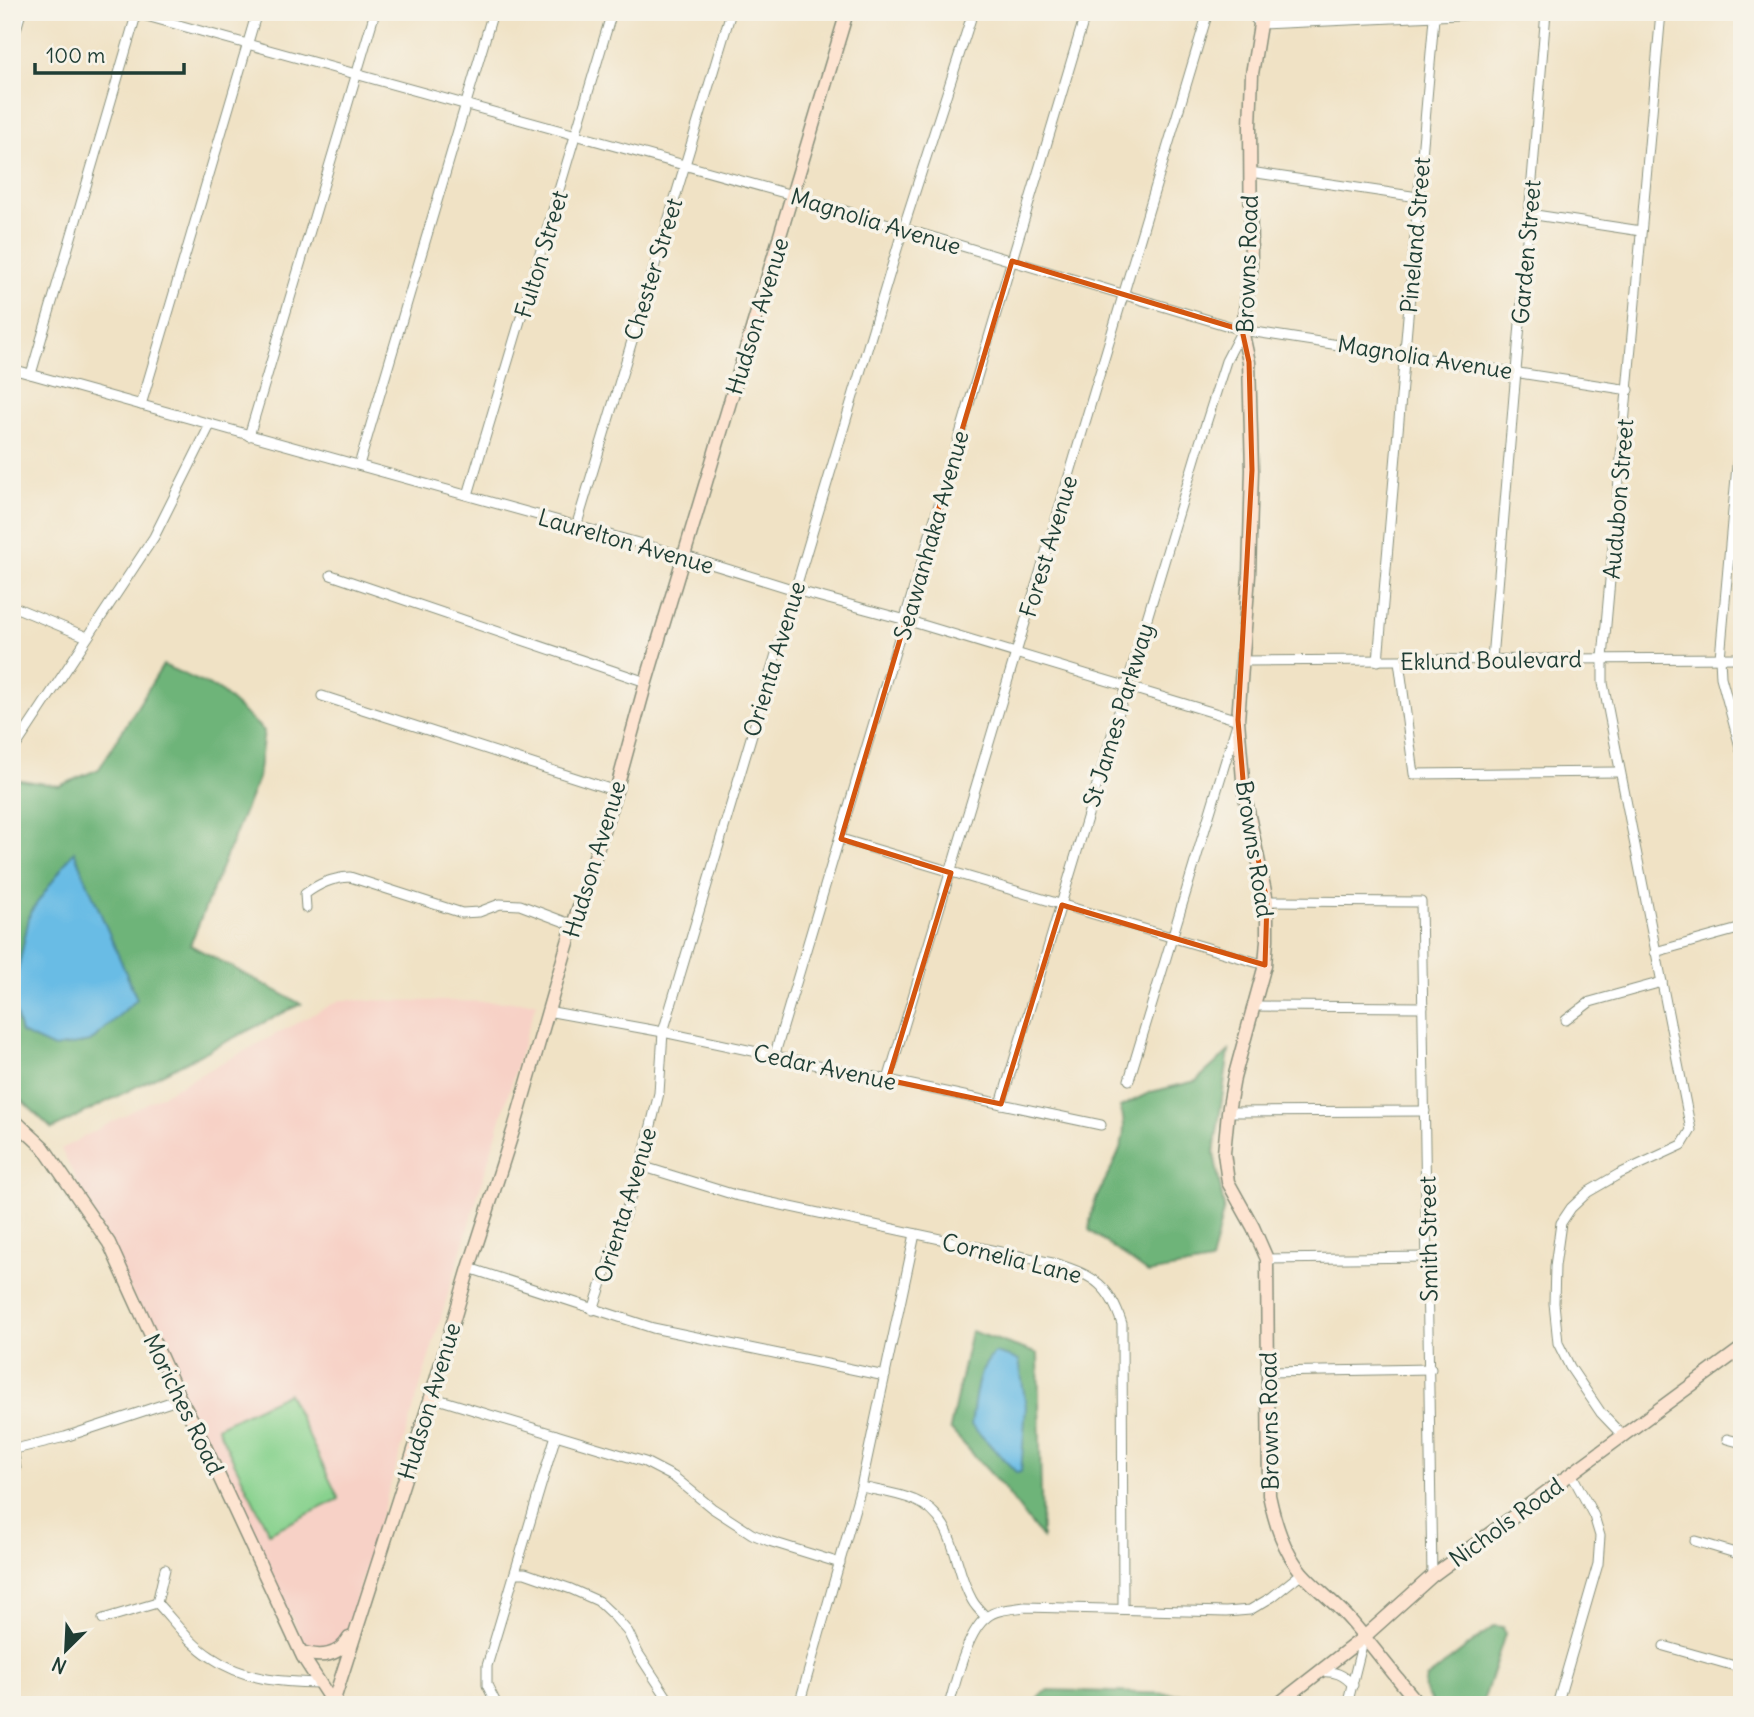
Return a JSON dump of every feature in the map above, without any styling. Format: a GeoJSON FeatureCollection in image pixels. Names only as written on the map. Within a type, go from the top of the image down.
{"type":"FeatureCollection","features":[{"type":"Feature","properties":{"kind":"street"},"geometry":{"type":"LineString","coordinates":[[12,44],[21,12]]}},
{"type":"Feature","properties":{"kind":"street"},"geometry":{"type":"LineString","coordinates":[[141,405],[257,12]]}},
{"type":"Feature","properties":{"kind":"street"},"geometry":{"type":"LineString","coordinates":[[250,436],[375,12]]}},
{"type":"Feature","properties":{"kind":"street"},"geometry":{"type":"LineString","coordinates":[[359,465],[494,12]]}},
{"type":"Feature","properties":{"kind":"street","name":"Fulton Street"},"geometry":{"type":"LineString","coordinates":[[468,495],[612,12]]}},
{"type":"Feature","properties":{"kind":"street","name":"Chester Street"},"geometry":{"type":"LineString","coordinates":[[576,527],[731,12]]}},
{"type":"Feature","properties":{"kind":"street","name":"Hudson Avenue"},"geometry":{"type":"LineString","coordinates":[[334,1704],[515,1125],[847,12]]}},
{"type":"Feature","properties":{"kind":"street","name":"Orienta Avenue"},"geometry":{"type":"LineString","coordinates":[[593,1310],[641,1166],[659,1093],[663,1032],[903,229],[972,12]]}},
{"type":"Feature","properties":{"kind":"street","name":"Seawanhaka Avenue"},"geometry":{"type":"LineString","coordinates":[[774,1057],[1086,12]]}},
{"type":"Feature","properties":{"kind":"street","name":"Forest Avenue"},"geometry":{"type":"LineString","coordinates":[[888,1080],[1208,12]]}},
{"type":"Feature","properties":{"kind":"street"},"geometry":{"type":"LineString","coordinates":[[1249,12],[1261,18],[1434,18],[1524,12]]}},
{"type":"Feature","properties":{"kind":"street","name":"Garden Street"},"geometry":{"type":"LineString","coordinates":[[1492,659],[1546,12]]}},
{"type":"Feature","properties":{"kind":"street","name":"Audubon Street"},"geometry":{"type":"LineString","coordinates":[[1622,1435],[1601,1413],[1570,1367],[1558,1343],[1554,1303],[1555,1265],[1562,1223],[1571,1209],[1588,1192],[1619,1174],[1682,1145],[1691,1130],[1603,682],[1661,12]]}},
{"type":"Feature","properties":{"kind":"street"},"geometry":{"type":"LineString","coordinates":[[31,374],[135,13]]}},
{"type":"Feature","properties":{"kind":"street","name":"Magnolia Avenue"},"geometry":{"type":"LineString","coordinates":[[135,13],[792,195],[1242,330],[1629,390]]}},
{"type":"Feature","properties":{"kind":"street","name":"Browns Road"},"geometry":{"type":"LineString","coordinates":[[1261,18],[1252,74],[1251,272],[1242,330],[1249,362],[1252,470],[1249,575],[1238,720],[1244,792],[1267,901],[1265,965],[1228,1112],[1224,1153],[1228,1182],[1267,1259],[1269,1494],[1275,1522],[1285,1548],[1302,1573],[1351,1621],[1420,1705]]}},
{"type":"Feature","properties":{"kind":"street","name":"Pineland Street"},"geometry":{"type":"LineString","coordinates":[[1378,661],[1434,18]]}},
{"type":"Feature","properties":{"kind":"street"},"geometry":{"type":"LineString","coordinates":[[1250,172],[1418,197]]}},
{"type":"Feature","properties":{"kind":"street"},"geometry":{"type":"LineString","coordinates":[[1529,214],[1641,231]]}},
{"type":"Feature","properties":{"kind":"street","name":"St James Parkway"},"geometry":{"type":"LineString","coordinates":[[1001,1104],[1222,374],[1242,330]]}},
{"type":"Feature","properties":{"kind":"street","name":"Laurelton Avenue"},"geometry":{"type":"LineString","coordinates":[[12,369],[685,556],[1238,720]]}},
{"type":"Feature","properties":{"kind":"street"},"geometry":{"type":"LineString","coordinates":[[1742,409],[1720,658],[1721,677],[1742,754]]}},
{"type":"Feature","properties":{"kind":"street"},"geometry":{"type":"LineString","coordinates":[[12,752],[154,537],[210,425]]}},
{"type":"Feature","properties":{"kind":"street"},"geometry":{"type":"LineString","coordinates":[[331,575],[646,682]]}},
{"type":"Feature","properties":{"kind":"street"},"geometry":{"type":"LineString","coordinates":[[12,606],[87,638]]}},
{"type":"Feature","properties":{"kind":"street","name":"Eklund Boulevard"},"geometry":{"type":"LineString","coordinates":[[1241,661],[1742,658]]}},
{"type":"Feature","properties":{"kind":"street"},"geometry":{"type":"LineString","coordinates":[[1399,661],[1414,774],[1619,772]]}},
{"type":"Feature","properties":{"kind":"street"},"geometry":{"type":"LineString","coordinates":[[322,696],[616,791]]}},
{"type":"Feature","properties":{"kind":"street"},"geometry":{"type":"LineString","coordinates":[[1129,1080],[1238,720]]}},
{"type":"Feature","properties":{"kind":"street"},"geometry":{"type":"LineString","coordinates":[[841,839],[1265,965]]}},
{"type":"Feature","properties":{"kind":"street"},"geometry":{"type":"LineString","coordinates":[[306,908],[305,894],[318,884],[350,877],[462,913],[479,912],[500,904],[520,905],[573,925]]}},
{"type":"Feature","properties":{"kind":"street","name":"Smith Street"},"geometry":{"type":"LineString","coordinates":[[1267,901],[1421,902],[1431,1369],[1432,1576]]}},
{"type":"Feature","properties":{"kind":"street"},"geometry":{"type":"LineString","coordinates":[[1655,952],[1742,928]]}},
{"type":"Feature","properties":{"kind":"street"},"geometry":{"type":"LineString","coordinates":[[1566,1020],[1590,1002],[1662,982]]}},
{"type":"Feature","properties":{"kind":"street"},"geometry":{"type":"LineString","coordinates":[[1254,1006],[1423,1007]]}},
{"type":"Feature","properties":{"kind":"street","name":"Cedar Avenue"},"geometry":{"type":"LineString","coordinates":[[547,1011],[663,1032],[1101,1125]]}},
{"type":"Feature","properties":{"kind":"street"},"geometry":{"type":"LineString","coordinates":[[1228,1112],[1425,1111]]}},
{"type":"Feature","properties":{"kind":"street","name":"Moriches Road"},"geometry":{"type":"LineString","coordinates":[[12,1118],[43,1147],[109,1243],[301,1652],[334,1704]]}},
{"type":"Feature","properties":{"kind":"street","name":"Cornelia Lane"},"geometry":{"type":"LineString","coordinates":[[641,1166],[735,1195],[1083,1271],[1103,1286],[1115,1303],[1122,1324],[1123,1609]]}},
{"type":"Feature","properties":{"kind":"street"},"geometry":{"type":"LineString","coordinates":[[799,1705],[861,1488],[915,1234]]}},
{"type":"Feature","properties":{"kind":"street"},"geometry":{"type":"LineString","coordinates":[[1267,1259],[1428,1257]]}},
{"type":"Feature","properties":{"kind":"street"},"geometry":{"type":"LineString","coordinates":[[469,1268],[653,1328],[885,1376]]}},
{"type":"Feature","properties":{"kind":"street","name":"Nichols Road"},"geometry":{"type":"LineString","coordinates":[[1277,1705],[1364,1637],[1432,1576],[1742,1348]]}},
{"type":"Feature","properties":{"kind":"street"},"geometry":{"type":"LineString","coordinates":[[1269,1372],[1431,1369]]}},
{"type":"Feature","properties":{"kind":"street"},"geometry":{"type":"LineString","coordinates":[[431,1397],[645,1462],[674,1477],[712,1508],[751,1534],[841,1563]]}},
{"type":"Feature","properties":{"kind":"street"},"geometry":{"type":"LineString","coordinates":[[12,1481],[16,1469],[13,1446],[117,1421],[180,1399]]}},
{"type":"Feature","properties":{"kind":"street"},"geometry":{"type":"LineString","coordinates":[[497,1705],[488,1685],[487,1666],[556,1435]]}},
{"type":"Feature","properties":{"kind":"street"},"geometry":{"type":"LineString","coordinates":[[1727,1439],[1742,1443]]}},
{"type":"Feature","properties":{"kind":"street"},"geometry":{"type":"LineString","coordinates":[[1557,1705],[1598,1564],[1600,1536],[1594,1516],[1572,1475]]}},
{"type":"Feature","properties":{"kind":"street"},"geometry":{"type":"LineString","coordinates":[[861,1488],[914,1500],[940,1519],[948,1531],[972,1601],[986,1617]]}},
{"type":"Feature","properties":{"kind":"street"},"geometry":{"type":"LineString","coordinates":[[1695,1541],[1742,1555]]}},
{"type":"Feature","properties":{"kind":"street"},"geometry":{"type":"LineString","coordinates":[[157,1603],[165,1569]]}},
{"type":"Feature","properties":{"kind":"street"},"geometry":{"type":"LineString","coordinates":[[515,1573],[525,1573],[598,1601],[628,1632],[638,1653],[672,1705]]}},
{"type":"Feature","properties":{"kind":"street"},"geometry":{"type":"LineString","coordinates":[[949,1705],[969,1643],[986,1617],[1002,1611],[1025,1607],[1226,1612],[1250,1610],[1272,1597],[1302,1573]]}},
{"type":"Feature","properties":{"kind":"street"},"geometry":{"type":"LineString","coordinates":[[103,1619],[157,1603]]}},
{"type":"Feature","properties":{"kind":"street"},"geometry":{"type":"LineString","coordinates":[[157,1603],[210,1657],[230,1669],[283,1682],[320,1683]]}},
{"type":"Feature","properties":{"kind":"street"},"geometry":{"type":"LineString","coordinates":[[301,1652],[319,1656],[342,1648],[359,1620]]}},
{"type":"Feature","properties":{"kind":"street"},"geometry":{"type":"LineString","coordinates":[[1347,1705],[1364,1637]]}},
{"type":"Feature","properties":{"kind":"street"},"geometry":{"type":"LineString","coordinates":[[1664,1646],[1742,1668]]}},
{"type":"Feature","properties":{"kind":"street"},"geometry":{"type":"LineString","coordinates":[[1320,1672],[1335,1672],[1345,1676],[1353,1685]]}},
{"type":"Feature","properties":{"kind":"highlighted area"},"geometry":{"type":"Polygon","coordinates":[[[1012,261],[1242,330],[1249,362],[1252,470],[1238,720],[1244,792],[1267,901],[1265,965],[1062,905],[1001,1104],[888,1080],[951,873],[841,839],[1012,261]]]}},
{"type":"Feature","properties":{"kind":"shaded area"},"geometry":{"type":"Polygon","coordinates":[[[340,1000],[536,1002],[345,1636],[332,1651],[315,1653],[303,1641],[61,1149],[340,1000]]]}},
{"type":"Feature","properties":{"kind":"green space"},"geometry":{"type":"Polygon","coordinates":[[[163,665],[219,690],[264,731],[258,778],[190,945],[301,1004],[52,1129],[12,1091],[12,781],[14,779],[59,786],[99,769],[163,665]]]}},
{"type":"Feature","properties":{"kind":"green space"},"geometry":{"type":"Polygon","coordinates":[[[1229,1051],[1214,1153],[1224,1207],[1211,1262],[1148,1273],[1089,1230],[1093,1207],[1121,1146],[1124,1121],[1120,1107],[1151,1092],[1196,1081],[1229,1051]]]}},
{"type":"Feature","properties":{"kind":"green space"},"geometry":{"type":"Polygon","coordinates":[[[971,1331],[1038,1354],[1042,1538],[1002,1486],[950,1429],[971,1331]]]}},
{"type":"Feature","properties":{"kind":"green space"},"geometry":{"type":"Polygon","coordinates":[[[288,1393],[339,1499],[269,1533],[217,1427],[288,1393]]]}},
{"type":"Feature","properties":{"kind":"green space"},"geometry":{"type":"Polygon","coordinates":[[[1494,1626],[1503,1627],[1505,1634],[1482,1705],[1434,1705],[1425,1689],[1427,1678],[1494,1626]]]}},
{"type":"Feature","properties":{"kind":"green space"},"geometry":{"type":"Polygon","coordinates":[[[1049,1690],[1235,1696],[1239,1702],[1238,1705],[1033,1705],[1041,1694],[1049,1690]]]}},
{"type":"Feature","properties":{"kind":"water"},"geometry":{"type":"Polygon","coordinates":[[[74,851],[137,999],[90,1042],[54,1048],[21,1033],[12,998],[30,913],[74,851]]]}},
{"type":"Feature","properties":{"kind":"water"},"geometry":{"type":"Polygon","coordinates":[[[995,1353],[1019,1360],[1026,1406],[1021,1472],[1016,1472],[971,1425],[983,1368],[995,1353]]]}}]}
